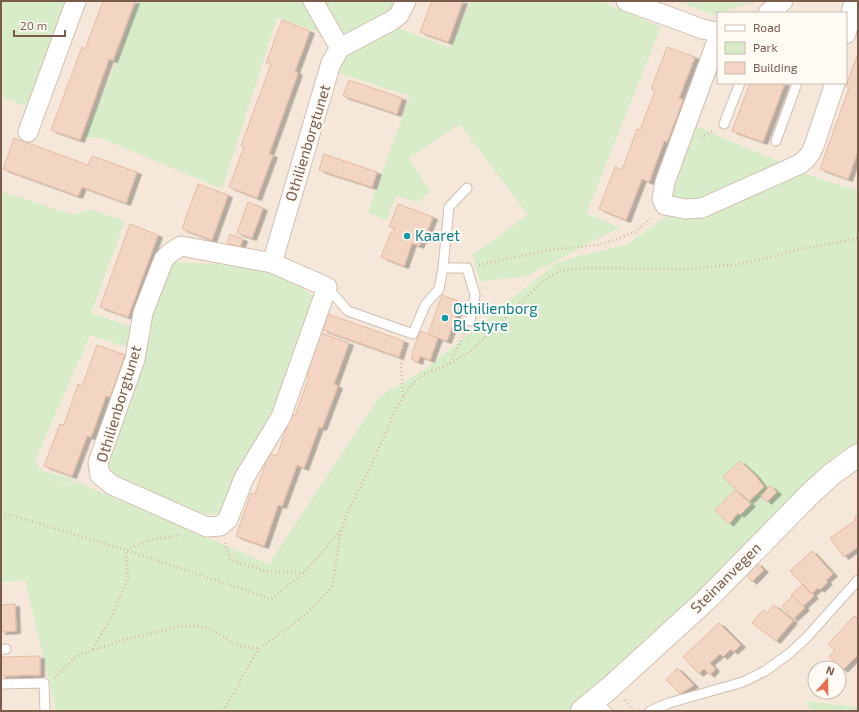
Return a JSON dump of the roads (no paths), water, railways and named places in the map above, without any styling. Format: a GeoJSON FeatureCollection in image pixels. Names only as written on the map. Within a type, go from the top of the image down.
{"type":"FeatureCollection","features":[{"type":"Feature","properties":{"kind":"main road","name":"Steinanvegen"},"geometry":{"type":"LineString","coordinates":[[594,708],[706,600],[811,492],[858,455]]}},
{"type":"Feature","properties":{"kind":"street"},"geometry":{"type":"LineString","coordinates":[[28,132],[76,1]]}},
{"type":"Feature","properties":{"kind":"street"},"geometry":{"type":"LineString","coordinates":[[313,1],[340,48],[391,21],[399,15],[406,1]]}},
{"type":"Feature","properties":{"kind":"street"},"geometry":{"type":"LineString","coordinates":[[626,1],[695,26],[717,32]]}},
{"type":"Feature","properties":{"kind":"street"},"geometry":{"type":"LineString","coordinates":[[769,12],[783,1]]}},
{"type":"Feature","properties":{"kind":"street"},"geometry":{"type":"LineString","coordinates":[[847,30],[854,1]]}},
{"type":"Feature","properties":{"kind":"street"},"geometry":{"type":"LineString","coordinates":[[717,41],[665,182],[662,199],[665,205],[685,209],[702,208],[806,160],[814,146],[835,84]]}},
{"type":"Feature","properties":{"kind":"street","name":"Othilienborgtunet"},"geometry":{"type":"LineString","coordinates":[[272,263],[331,63],[340,48]]}},
{"type":"Feature","properties":{"kind":"street","name":"Othilienborgtunet"},"geometry":{"type":"LineString","coordinates":[[181,246],[272,263],[327,287],[281,417],[244,478],[228,519],[214,526],[112,485],[100,476],[98,463],[134,359],[143,313],[164,259],[170,253],[181,246]]}},
{"type":"Feature","properties":{"kind":"lane"},"geometry":{"type":"LineString","coordinates":[[724,124],[740,84]]}},
{"type":"Feature","properties":{"kind":"lane"},"geometry":{"type":"LineString","coordinates":[[776,141],[797,84]]}},
{"type":"Feature","properties":{"kind":"lane"},"geometry":{"type":"LineString","coordinates":[[327,287],[348,311],[413,334],[425,305],[439,289],[443,268],[449,207],[467,188]]}},
{"type":"Feature","properties":{"kind":"lane"},"geometry":{"type":"LineString","coordinates":[[443,268],[466,268],[475,294],[470,320]]}},
{"type":"Feature","properties":{"kind":"lane"},"geometry":{"type":"LineString","coordinates":[[650,711],[669,703],[743,682],[765,671],[790,653],[807,637],[858,580]]}},
{"type":"Feature","properties":{"kind":"lane"},"geometry":{"type":"LineString","coordinates":[[1,684],[44,683],[45,711]]}},
{"type":"Feature","properties":{"kind":"place","name":"Kaaret"},"geometry":{"type":"Point","coordinates":[407,236]}},
{"type":"Feature","properties":{"kind":"place","name":"Othilienborg BL styre"},"geometry":{"type":"Point","coordinates":[445,318]}}]}
